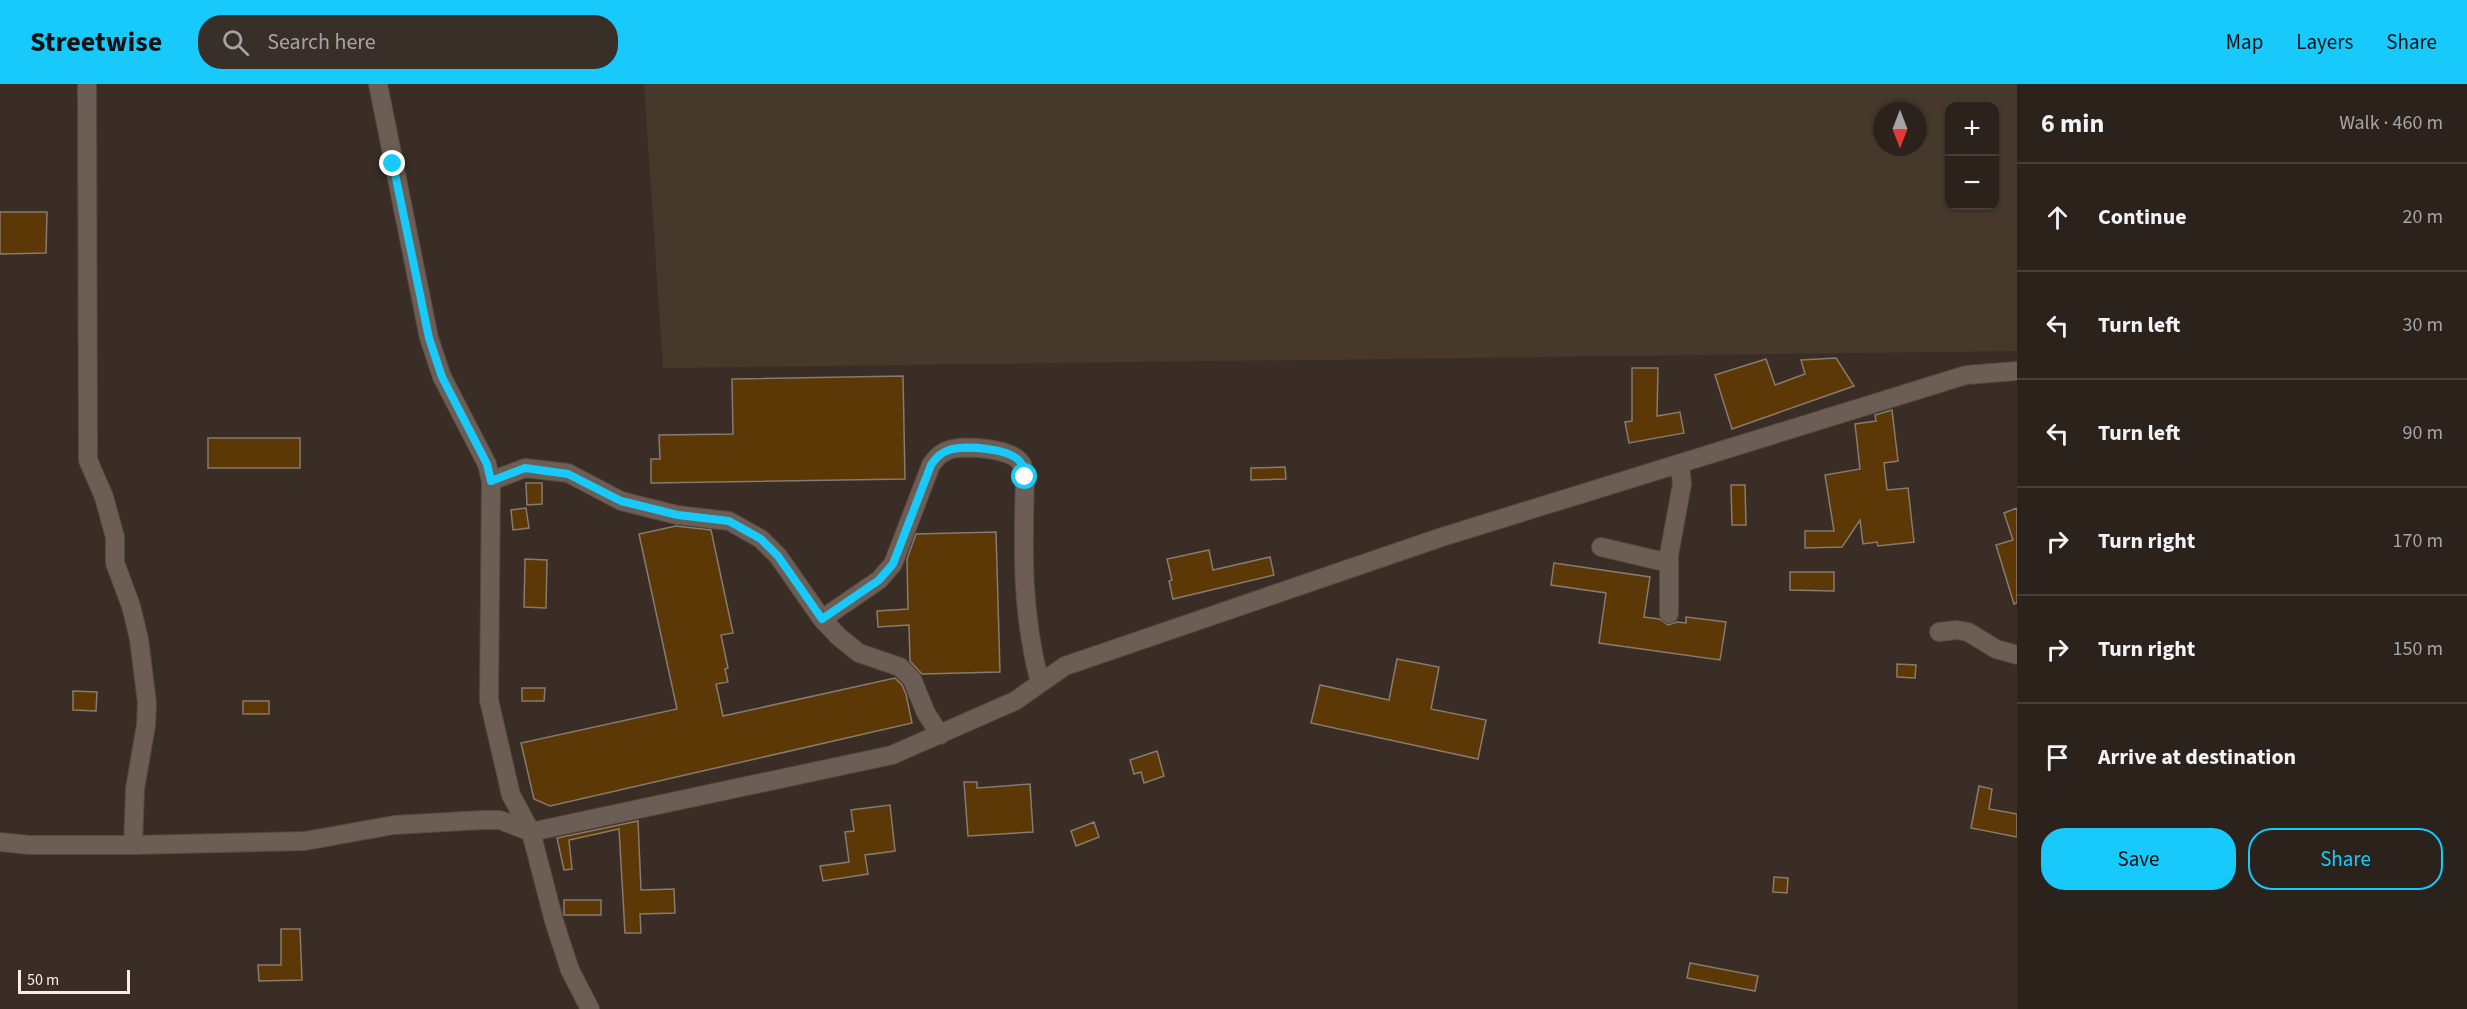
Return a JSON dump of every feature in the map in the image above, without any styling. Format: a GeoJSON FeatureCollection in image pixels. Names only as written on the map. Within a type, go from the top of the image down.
{"type":"FeatureCollection","features":[{"type":"Feature","properties":{"kind":"street"},"geometry":{"type":"LineString","coordinates":[[87,84],[88,460],[104,497],[115,537],[115,563],[131,606],[139,639],[147,703],[146,725],[135,789],[133,845]]}},
{"type":"Feature","properties":{"kind":"street"},"geometry":{"type":"LineString","coordinates":[[378,84],[429,338],[442,377],[487,464],[491,481],[489,700],[511,795],[531,832],[560,940],[570,970],[590,1009]]}},
{"type":"Feature","properties":{"kind":"street"},"geometry":{"type":"LineString","coordinates":[[0,842],[29,845],[133,845],[305,841],[394,825],[482,820],[500,820],[531,832],[892,755],[1015,701],[1065,666],[1442,537],[1966,375],[2017,371]]}},
{"type":"Feature","properties":{"kind":"street"},"geometry":{"type":"LineString","coordinates":[[822,619],[879,580],[893,564],[931,465],[939,454],[950,449],[996,450],[1013,455],[1021,463],[1025,477],[1023,570],[1030,645],[1040,683]]}},
{"type":"Feature","properties":{"kind":"street"},"geometry":{"type":"LineString","coordinates":[[1669,614],[1669,563],[1682,484],[1680,465]]}},
{"type":"Feature","properties":{"kind":"street"},"geometry":{"type":"LineString","coordinates":[[491,481],[525,468],[568,474],[621,501],[678,515],[729,521],[761,539],[778,556],[838,638],[859,653],[900,667],[912,679],[926,713],[940,735]]}},
{"type":"Feature","properties":{"kind":"street"},"geometry":{"type":"LineString","coordinates":[[1601,547],[1669,563]]}},
{"type":"Feature","properties":{"kind":"street"},"geometry":{"type":"LineString","coordinates":[[1939,632],[1957,630],[1968,632],[1996,648],[2017,655]]}},
{"type":"Feature","properties":{"kind":"shaded area"},"geometry":{"type":"Polygon","coordinates":[[[644,84],[2017,84],[2017,351],[663,368],[644,84]]]}},
{"type":"Feature","properties":{"kind":"building"},"geometry":{"type":"Polygon","coordinates":[[[0,212],[47,212],[46,253],[0,254],[0,212]]]}},
{"type":"Feature","properties":{"kind":"building"},"geometry":{"type":"Polygon","coordinates":[[[1836,358],[1854,386],[1732,429],[1715,375],[1766,359],[1775,385],[1805,374],[1801,360],[1836,358]]]}},
{"type":"Feature","properties":{"kind":"building"},"geometry":{"type":"Polygon","coordinates":[[[1632,368],[1658,368],[1657,416],[1680,412],[1684,433],[1629,443],[1625,422],[1632,421],[1632,368]]]}},
{"type":"Feature","properties":{"kind":"building"},"geometry":{"type":"Polygon","coordinates":[[[903,376],[905,479],[651,483],[651,459],[660,459],[659,435],[733,434],[732,379],[903,376]]]}},
{"type":"Feature","properties":{"kind":"building"},"geometry":{"type":"Polygon","coordinates":[[[1892,410],[1898,461],[1884,463],[1887,490],[1908,488],[1914,542],[1878,546],[1877,542],[1863,544],[1860,520],[1842,547],[1805,548],[1805,531],[1834,531],[1825,475],[1860,469],[1855,424],[1876,421],[1875,415],[1892,410]]]}},
{"type":"Feature","properties":{"kind":"building"},"geometry":{"type":"Polygon","coordinates":[[[208,438],[300,438],[300,468],[208,468],[208,438]]]}},
{"type":"Feature","properties":{"kind":"building"},"geometry":{"type":"Polygon","coordinates":[[[1285,467],[1286,479],[1251,480],[1251,468],[1285,467]]]}},
{"type":"Feature","properties":{"kind":"building"},"geometry":{"type":"Polygon","coordinates":[[[526,483],[542,483],[542,504],[527,505],[526,483]]]}},
{"type":"Feature","properties":{"kind":"building"},"geometry":{"type":"Polygon","coordinates":[[[1731,485],[1745,485],[1746,525],[1732,525],[1731,485]]]}},
{"type":"Feature","properties":{"kind":"building"},"geometry":{"type":"Polygon","coordinates":[[[526,508],[529,528],[513,530],[511,510],[526,508]]]}},
{"type":"Feature","properties":{"kind":"building"},"geometry":{"type":"Polygon","coordinates":[[[2017,508],[2017,603],[2014,604],[1996,545],[2013,540],[2004,513],[2017,508]]]}},
{"type":"Feature","properties":{"kind":"building"},"geometry":{"type":"Polygon","coordinates":[[[676,526],[711,530],[733,633],[721,635],[728,668],[725,669],[728,682],[716,684],[723,716],[895,678],[902,685],[906,694],[912,723],[550,806],[534,799],[521,743],[677,709],[639,534],[676,526]]]}},
{"type":"Feature","properties":{"kind":"building"},"geometry":{"type":"Polygon","coordinates":[[[996,532],[1000,672],[922,674],[910,661],[909,625],[878,627],[877,611],[908,609],[907,559],[916,534],[996,532]]]}},
{"type":"Feature","properties":{"kind":"building"},"geometry":{"type":"Polygon","coordinates":[[[1209,550],[1213,570],[1270,557],[1274,575],[1173,599],[1169,581],[1172,580],[1167,559],[1209,550]]]}},
{"type":"Feature","properties":{"kind":"building"},"geometry":{"type":"Polygon","coordinates":[[[525,559],[547,560],[546,608],[524,607],[525,559]]]}},
{"type":"Feature","properties":{"kind":"building"},"geometry":{"type":"Polygon","coordinates":[[[1554,563],[1650,577],[1644,617],[1659,619],[1668,625],[1677,622],[1686,623],[1686,617],[1726,622],[1720,660],[1599,643],[1606,593],[1551,585],[1554,563]]]}},
{"type":"Feature","properties":{"kind":"building"},"geometry":{"type":"Polygon","coordinates":[[[1790,572],[1834,572],[1834,591],[1790,590],[1790,572]]]}},
{"type":"Feature","properties":{"kind":"building"},"geometry":{"type":"Polygon","coordinates":[[[1397,659],[1439,667],[1431,709],[1486,720],[1478,759],[1311,723],[1320,685],[1389,700],[1397,659]]]}},
{"type":"Feature","properties":{"kind":"building"},"geometry":{"type":"Polygon","coordinates":[[[1897,664],[1916,665],[1915,678],[1897,677],[1897,664]]]}},
{"type":"Feature","properties":{"kind":"building"},"geometry":{"type":"Polygon","coordinates":[[[522,688],[545,688],[544,701],[522,701],[522,688]]]}},
{"type":"Feature","properties":{"kind":"building"},"geometry":{"type":"Polygon","coordinates":[[[73,691],[97,692],[96,711],[73,710],[73,691]]]}},
{"type":"Feature","properties":{"kind":"building"},"geometry":{"type":"Polygon","coordinates":[[[243,701],[269,701],[269,714],[243,714],[243,701]]]}},
{"type":"Feature","properties":{"kind":"building"},"geometry":{"type":"Polygon","coordinates":[[[1157,751],[1164,776],[1144,783],[1141,772],[1134,774],[1130,760],[1157,751]]]}},
{"type":"Feature","properties":{"kind":"building"},"geometry":{"type":"Polygon","coordinates":[[[964,782],[977,782],[977,788],[1030,784],[1033,832],[968,836],[964,782]]]}},
{"type":"Feature","properties":{"kind":"building"},"geometry":{"type":"Polygon","coordinates":[[[1979,786],[1992,789],[1989,809],[2017,814],[2017,837],[1971,828],[1979,786]]]}},
{"type":"Feature","properties":{"kind":"building"},"geometry":{"type":"Polygon","coordinates":[[[890,805],[895,851],[865,855],[868,874],[823,881],[820,866],[849,862],[845,832],[854,831],[851,810],[890,805]]]}},
{"type":"Feature","properties":{"kind":"building"},"geometry":{"type":"Polygon","coordinates":[[[638,821],[641,890],[674,889],[675,913],[640,914],[641,933],[625,933],[619,829],[569,840],[572,869],[564,870],[557,838],[638,821]]]}},
{"type":"Feature","properties":{"kind":"building"},"geometry":{"type":"Polygon","coordinates":[[[1094,822],[1099,837],[1076,846],[1071,831],[1094,822]]]}},
{"type":"Feature","properties":{"kind":"building"},"geometry":{"type":"Polygon","coordinates":[[[1774,877],[1788,878],[1787,893],[1773,892],[1774,877]]]}},
{"type":"Feature","properties":{"kind":"building"},"geometry":{"type":"Polygon","coordinates":[[[564,900],[601,900],[601,915],[564,915],[564,900]]]}},
{"type":"Feature","properties":{"kind":"building"},"geometry":{"type":"Polygon","coordinates":[[[281,929],[300,929],[302,980],[259,981],[258,965],[281,965],[281,929]]]}},
{"type":"Feature","properties":{"kind":"building"},"geometry":{"type":"Polygon","coordinates":[[[1690,963],[1758,976],[1755,991],[1687,978],[1690,963]]]}},
{"type":"Feature","properties":{"kind":"route"},"geometry":{"type":"LineString","coordinates":[[393,164],[429,338],[442,377],[487,464],[491,481],[525,468],[568,474],[621,501],[678,515],[729,521],[761,539],[778,556],[822,619],[879,580],[893,564],[931,465],[939,454],[950,449],[996,450],[1013,455],[1021,463],[1025,477]]}}]}
